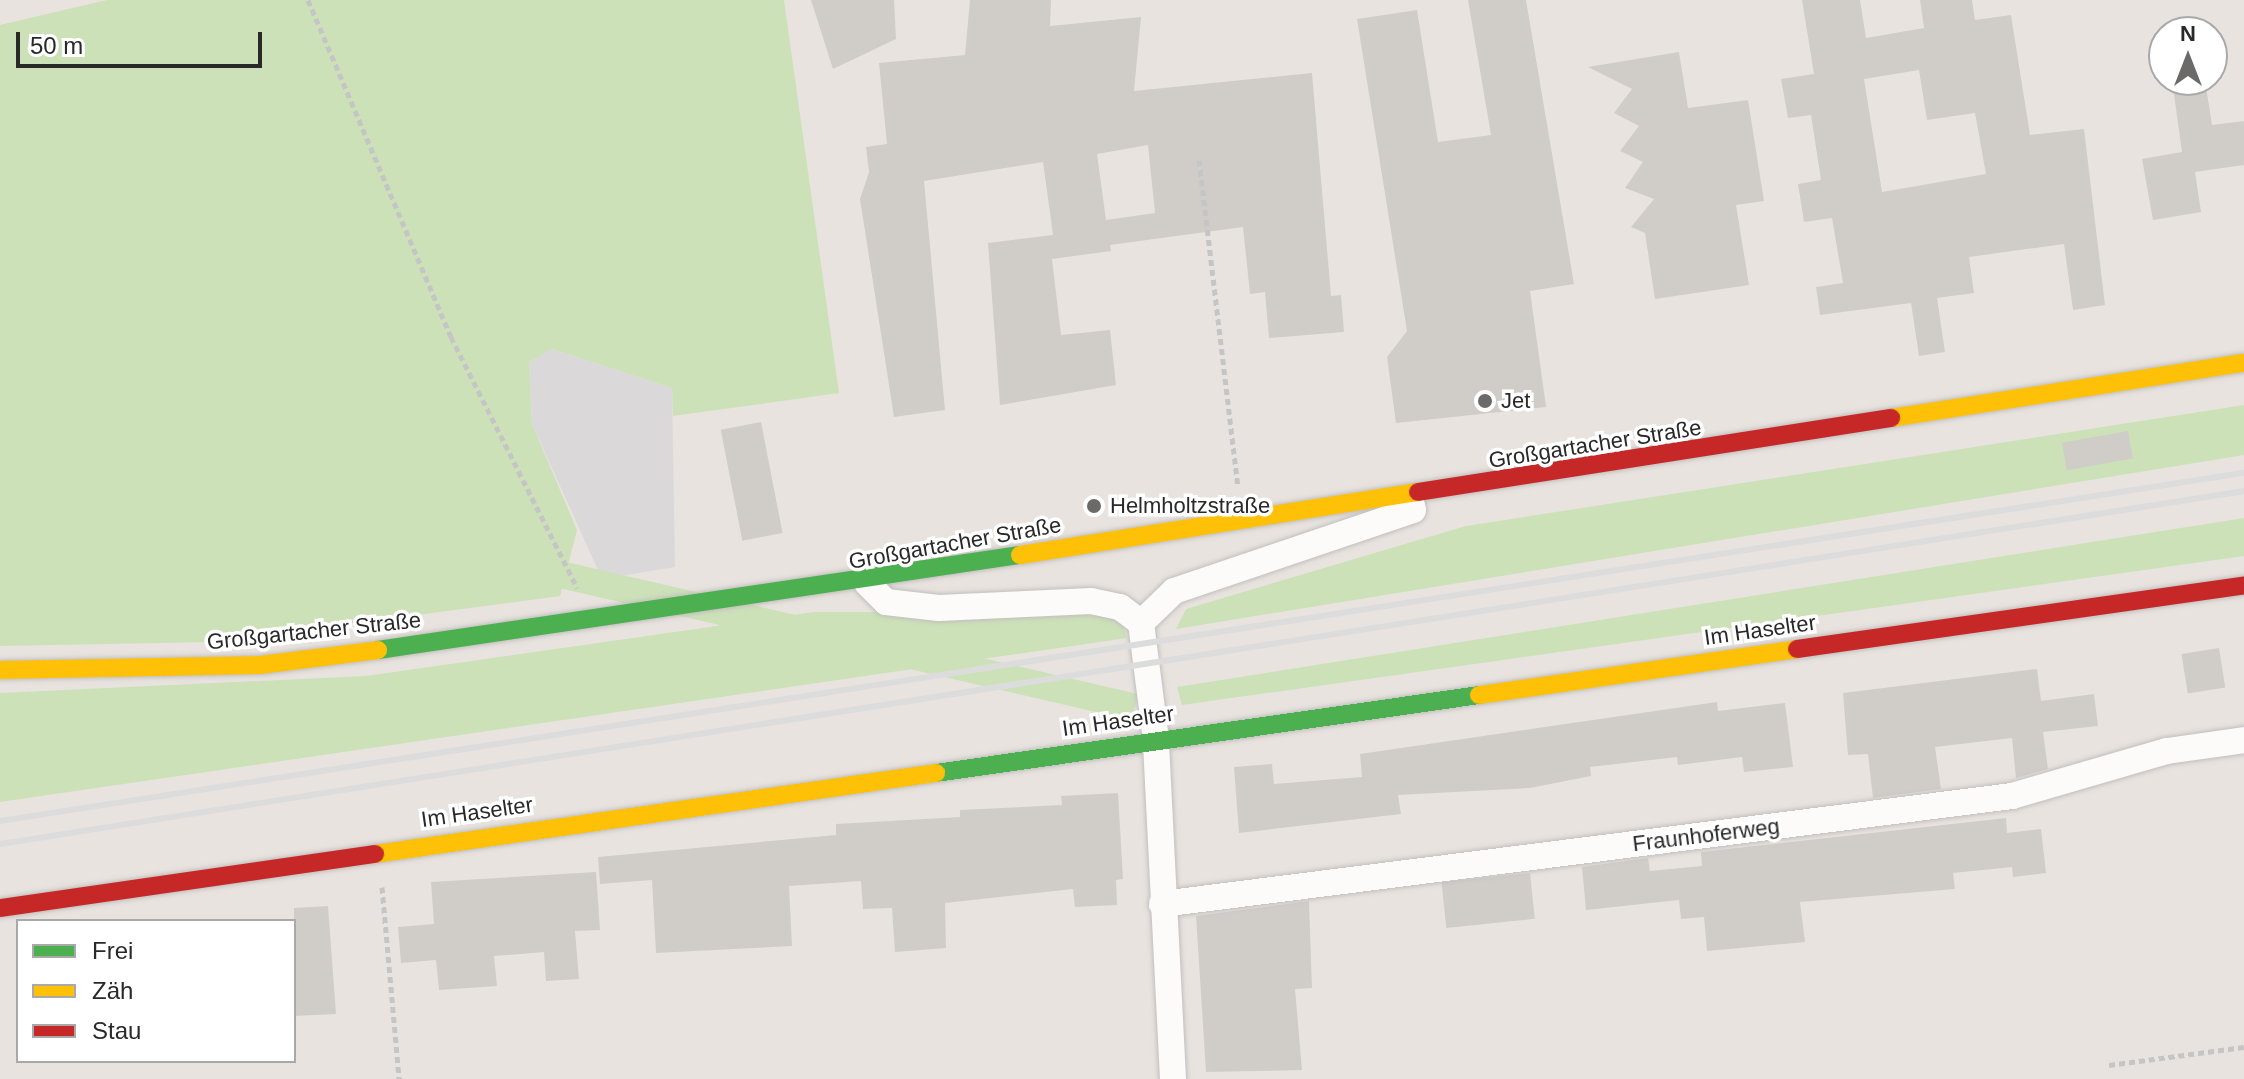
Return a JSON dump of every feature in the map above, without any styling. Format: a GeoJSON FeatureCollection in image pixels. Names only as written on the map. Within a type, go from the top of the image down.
{"type":"FeatureCollection","features":[{"type":"Feature","properties":{"kind":"main road","name":"Großgartacher Straße"},"geometry":{"type":"LineString","coordinates":[[0,670],[260,665],[593,621],[867,583],[1410,499],[2244,363]]}},
{"type":"Feature","properties":{"kind":"main road","name":"Im Haselter"},"geometry":{"type":"LineString","coordinates":[[0,908],[378,850],[2244,585]]}},
{"type":"Feature","properties":{"kind":"street"},"geometry":{"type":"LineString","coordinates":[[1141,623],[1174,591],[1413,510],[1410,499]]}},
{"type":"Feature","properties":{"kind":"street"},"geometry":{"type":"LineString","coordinates":[[867,583],[886,602],[939,608],[1091,601],[1120,607],[1141,623],[1156,740],[1173,1079]]}},
{"type":"Feature","properties":{"kind":"street","name":"Fraunhoferweg"},"geometry":{"type":"LineString","coordinates":[[1162,904],[2012,796],[2167,751],[2244,740]]}},
{"type":"Feature","properties":{"kind":"path"},"geometry":{"type":"LineString","coordinates":[[308,0],[451,337],[593,621]]}},
{"type":"Feature","properties":{"kind":"path"},"geometry":{"type":"LineString","coordinates":[[1199,160],[1243,523]]}},
{"type":"Feature","properties":{"kind":"path"},"geometry":{"type":"LineString","coordinates":[[378,850],[399,1079]]}},
{"type":"Feature","properties":{"kind":"path"},"geometry":{"type":"LineString","coordinates":[[2109,1065],[2244,1047]]}},
{"type":"Feature","properties":{"kind":"shaded area"},"geometry":{"type":"Polygon","coordinates":[[[552,349],[672,388],[675,567],[602,579],[532,424],[529,362],[552,349]]]}},
{"type":"Feature","properties":{"kind":"green space"},"geometry":{"type":"Polygon","coordinates":[[[107,0],[784,0],[839,393],[673,416],[672,388],[552,349],[529,362],[532,424],[577,530],[560,596],[213,642],[0,646],[0,25],[107,0]]]}},
{"type":"Feature","properties":{"kind":"green space"},"geometry":{"type":"Polygon","coordinates":[[[2244,405],[2244,455],[1176,629],[1186,609],[1466,526],[2244,405]]]}},
{"type":"Feature","properties":{"kind":"green space"},"geometry":{"type":"Polygon","coordinates":[[[17,435],[1138,694],[1132,720],[11,462],[17,435]]]}},
{"type":"Feature","properties":{"kind":"green space"},"geometry":{"type":"Polygon","coordinates":[[[2244,518],[2244,556],[1182,705],[1177,687],[2244,518]]]}},
{"type":"Feature","properties":{"kind":"green space"},"geometry":{"type":"Polygon","coordinates":[[[814,612],[1096,612],[1122,622],[1127,638],[0,802],[0,693],[366,676],[814,612]]]}},
{"type":"Feature","properties":{"kind":"building"},"geometry":{"type":"Polygon","coordinates":[[[811,0],[894,0],[896,39],[833,69],[811,0]]]}},
{"type":"Feature","properties":{"kind":"building"},"geometry":{"type":"Polygon","coordinates":[[[970,0],[1051,0],[1050,26],[1141,17],[1134,91],[1312,73],[1331,296],[1341,295],[1344,332],[1269,338],[1265,292],[1250,294],[1243,227],[1110,245],[1111,251],[1052,259],[1061,335],[1110,330],[1116,385],[1000,405],[988,243],[1053,235],[1043,162],[924,181],[945,410],[894,417],[860,199],[869,172],[866,147],[887,144],[879,63],[965,55],[970,0]],[[1148,145],[1097,154],[1106,220],[1155,213],[1148,145]]]}},
{"type":"Feature","properties":{"kind":"building"},"geometry":{"type":"Polygon","coordinates":[[[1468,0],[1526,0],[1574,284],[1530,291],[1546,407],[1396,423],[1387,357],[1407,331],[1357,19],[1417,10],[1438,142],[1491,135],[1468,0]]]}},
{"type":"Feature","properties":{"kind":"building"},"geometry":{"type":"Polygon","coordinates":[[[1802,0],[1860,0],[1866,38],[1924,28],[1920,0],[1972,0],[1975,20],[2011,15],[2030,135],[2084,129],[2105,305],[2073,310],[2064,244],[1969,257],[1974,293],[1937,298],[1945,352],[1919,356],[1911,303],[1820,315],[1816,287],[1843,283],[1832,218],[1804,222],[1798,184],[1821,180],[1811,115],[1788,118],[1781,79],[1814,74],[1802,0]],[[1919,70],[1864,79],[1882,192],[1986,174],[1975,113],[1927,120],[1919,70]]]}},
{"type":"Feature","properties":{"kind":"building"},"geometry":{"type":"Polygon","coordinates":[[[1679,52],[1688,108],[1748,100],[1764,201],[1736,205],[1749,285],[1655,299],[1645,233],[1631,227],[1654,199],[1625,188],[1643,162],[1620,151],[1639,126],[1614,113],[1632,89],[1588,67],[1679,52]]]}},
{"type":"Feature","properties":{"kind":"building"},"geometry":{"type":"Polygon","coordinates":[[[2174,96],[2207,96],[2212,125],[2244,121],[2244,165],[2195,172],[2201,212],[2153,220],[2142,159],[2182,152],[2174,96]]]}},
{"type":"Feature","properties":{"kind":"building"},"geometry":{"type":"Polygon","coordinates":[[[761,422],[783,533],[742,541],[721,430],[761,422]]]}},
{"type":"Feature","properties":{"kind":"building"},"geometry":{"type":"Polygon","coordinates":[[[2128,431],[2133,459],[2067,470],[2062,443],[2128,431]]]}},
{"type":"Feature","properties":{"kind":"building"},"geometry":{"type":"Polygon","coordinates":[[[2219,648],[2225,688],[2188,693],[2181,654],[2219,648]]]}},
{"type":"Feature","properties":{"kind":"building"},"geometry":{"type":"Polygon","coordinates":[[[2037,669],[2041,701],[2094,694],[2098,726],[2043,732],[2048,769],[2016,778],[2012,738],[1935,747],[1941,789],[1873,798],[1868,754],[1848,755],[1843,693],[2037,669]]]}},
{"type":"Feature","properties":{"kind":"building"},"geometry":{"type":"Polygon","coordinates":[[[1717,702],[1718,711],[1785,703],[1793,767],[1744,772],[1742,757],[1678,765],[1677,757],[1590,767],[1591,776],[1530,788],[1398,795],[1401,814],[1239,833],[1234,767],[1272,764],[1274,784],[1362,777],[1360,754],[1717,702]]]}},
{"type":"Feature","properties":{"kind":"building"},"geometry":{"type":"Polygon","coordinates":[[[1118,793],[1123,879],[1116,880],[1117,905],[1075,907],[1073,889],[945,903],[946,948],[895,952],[892,908],[863,909],[861,881],[789,886],[792,946],[656,953],[652,880],[600,884],[598,857],[836,835],[836,824],[960,817],[960,810],[1062,805],[1061,796],[1118,793]]]}},
{"type":"Feature","properties":{"kind":"building"},"geometry":{"type":"Polygon","coordinates":[[[2006,818],[2007,833],[2041,829],[2046,873],[2013,877],[2012,867],[1953,873],[1955,889],[1800,902],[1805,942],[1707,951],[1704,917],[1681,919],[1679,900],[1586,910],[1582,867],[1648,858],[1650,871],[1702,866],[1701,852],[2006,818]]]}},
{"type":"Feature","properties":{"kind":"building"},"geometry":{"type":"Polygon","coordinates":[[[596,872],[600,930],[575,931],[579,979],[546,981],[544,952],[494,956],[497,986],[439,990],[436,960],[401,963],[398,927],[434,924],[431,882],[596,872]]]}},
{"type":"Feature","properties":{"kind":"building"},"geometry":{"type":"Polygon","coordinates":[[[1530,873],[1535,919],[1446,928],[1441,882],[1530,873]]]}},
{"type":"Feature","properties":{"kind":"building"},"geometry":{"type":"Polygon","coordinates":[[[1309,901],[1312,988],[1295,989],[1302,1070],[1206,1072],[1196,916],[1309,901]]]}},
{"type":"Feature","properties":{"kind":"building"},"geometry":{"type":"Polygon","coordinates":[[[328,906],[336,1014],[296,1016],[294,908],[328,906]]]}},
{"type":"Feature","properties":{"kind":"railway"},"geometry":{"type":"LineString","coordinates":[[0,821],[2244,473]]}},
{"type":"Feature","properties":{"kind":"railway"},"geometry":{"type":"LineString","coordinates":[[0,844],[2244,491]]}},
{"type":"Feature","properties":{"kind":"traffic: fast"},"geometry":{"type":"LineString","coordinates":[[378,650],[1020,555]]}},
{"type":"Feature","properties":{"kind":"traffic: fast"},"geometry":{"type":"LineString","coordinates":[[936,773],[1479,695]]}},
{"type":"Feature","properties":{"kind":"traffic: slow"},"geometry":{"type":"LineString","coordinates":[[1891,418],[2244,363]]}},
{"type":"Feature","properties":{"kind":"traffic: slow"},"geometry":{"type":"LineString","coordinates":[[1020,555],[1418,492]]}},
{"type":"Feature","properties":{"kind":"traffic: slow"},"geometry":{"type":"LineString","coordinates":[[1479,695],[1797,649]]}},
{"type":"Feature","properties":{"kind":"traffic: slow"},"geometry":{"type":"LineString","coordinates":[[0,670],[260,665],[378,650]]}},
{"type":"Feature","properties":{"kind":"traffic: slow"},"geometry":{"type":"LineString","coordinates":[[375,854],[936,773]]}},
{"type":"Feature","properties":{"kind":"traffic: jam"},"geometry":{"type":"LineString","coordinates":[[1418,492],[1891,418]]}},
{"type":"Feature","properties":{"kind":"traffic: jam"},"geometry":{"type":"LineString","coordinates":[[1797,649],[2244,585]]}},
{"type":"Feature","properties":{"kind":"traffic: jam"},"geometry":{"type":"LineString","coordinates":[[0,908],[375,854]]}},
{"type":"Feature","properties":{"kind":"place","name":"Jet"},"geometry":{"type":"Point","coordinates":[1485,401]}},
{"type":"Feature","properties":{"kind":"place","name":"Helmholtzstraße"},"geometry":{"type":"Point","coordinates":[1094,506]}}]}
